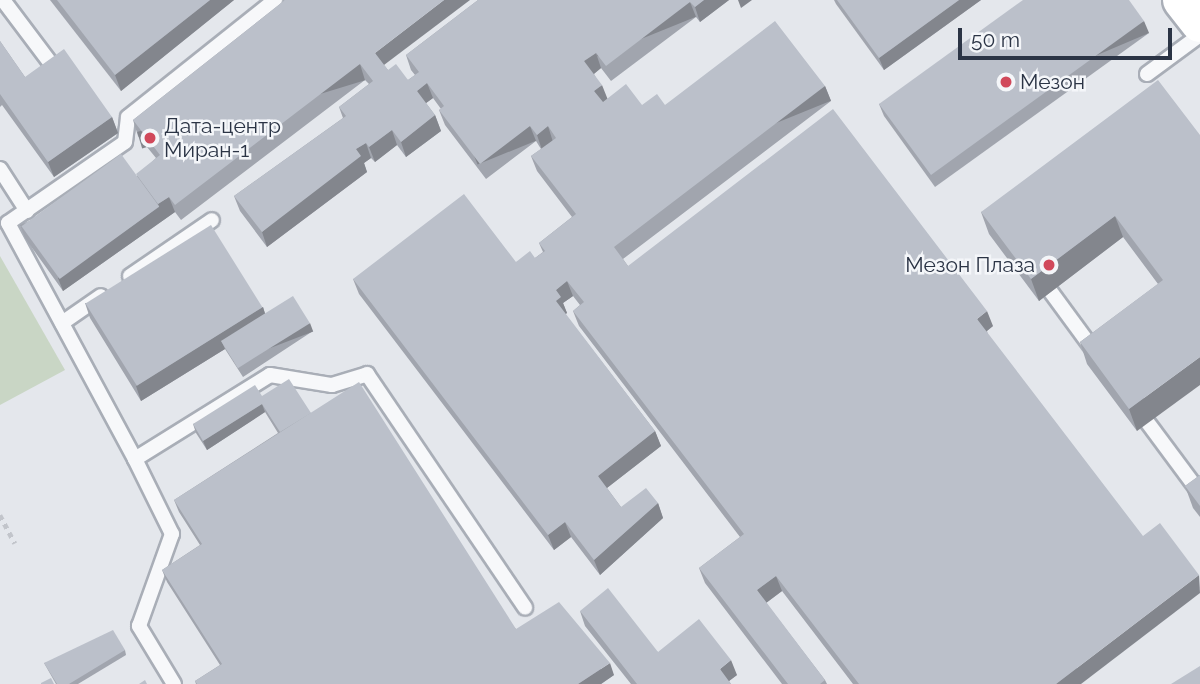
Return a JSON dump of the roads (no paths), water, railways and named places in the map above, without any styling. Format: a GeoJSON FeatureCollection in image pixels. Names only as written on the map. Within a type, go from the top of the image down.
{"type":"FeatureCollection","features":[{"type":"Feature","properties":{"kind":"main road"},"geometry":{"type":"LineString","coordinates":[[1182,0],[1200,23]]}},
{"type":"Feature","properties":{"kind":"lane"},"geometry":{"type":"LineString","coordinates":[[3,0],[49,61]]}},
{"type":"Feature","properties":{"kind":"lane"},"geometry":{"type":"LineString","coordinates":[[174,684],[139,626],[172,534],[135,458],[8,223],[125,142],[128,117],[275,0]]}},
{"type":"Feature","properties":{"kind":"lane"},"geometry":{"type":"LineString","coordinates":[[1147,74],[1200,35]]}},
{"type":"Feature","properties":{"kind":"lane"},"geometry":{"type":"LineString","coordinates":[[0,169],[27,211]]}},
{"type":"Feature","properties":{"kind":"lane"},"geometry":{"type":"LineString","coordinates":[[62,323],[212,220]]}},
{"type":"Feature","properties":{"kind":"lane"},"geometry":{"type":"LineString","coordinates":[[1051,292],[1098,356]]}},
{"type":"Feature","properties":{"kind":"lane"},"geometry":{"type":"LineString","coordinates":[[135,458],[270,374],[332,385],[367,374],[525,607]]}},
{"type":"Feature","properties":{"kind":"lane"},"geometry":{"type":"LineString","coordinates":[[1148,423],[1200,493]]}},
{"type":"Feature","properties":{"kind":"place","name":"Мезон"},"geometry":{"type":"Point","coordinates":[1006,82]}},
{"type":"Feature","properties":{"kind":"place","name":"Дата-центр Миран-1"},"geometry":{"type":"Point","coordinates":[150,138]}},
{"type":"Feature","properties":{"kind":"place","name":"Мезон Плаза"},"geometry":{"type":"Point","coordinates":[1049,265]}}]}
